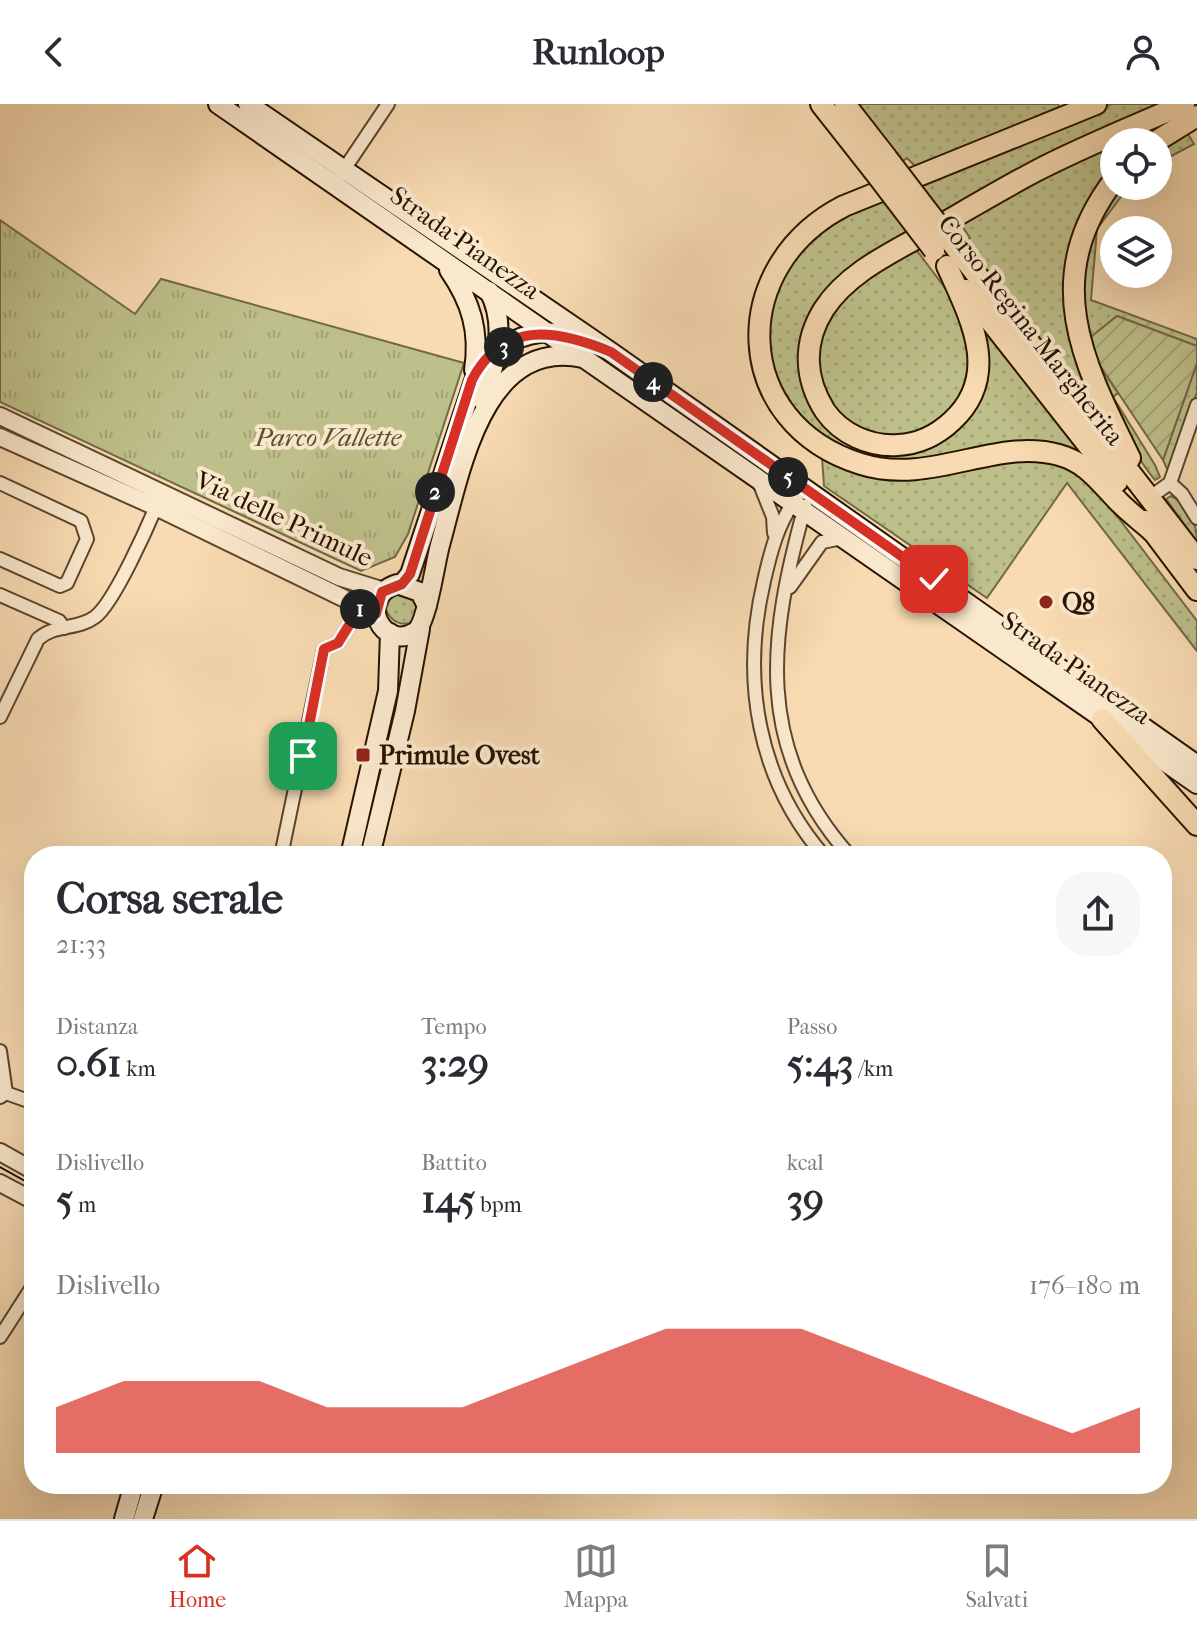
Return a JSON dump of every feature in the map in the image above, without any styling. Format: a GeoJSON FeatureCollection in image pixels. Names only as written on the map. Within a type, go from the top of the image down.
{"type":"FeatureCollection","features":[{"type":"Feature","properties":{"kind":"main road","name":"Strada Pianezza"},"geometry":{"type":"LineString","coordinates":[[218,104],[440,236],[611,352],[803,499],[1197,784]]}},
{"type":"Feature","properties":{"kind":"main road","name":"Strada Pianezza"},"geometry":{"type":"LineString","coordinates":[[248,104],[442,262],[590,360],[756,478],[803,499],[843,538],[1102,719]]}},
{"type":"Feature","properties":{"kind":"main road","name":"Corso Regina Margherita"},"geometry":{"type":"LineString","coordinates":[[821,104],[880,164]]}},
{"type":"Feature","properties":{"kind":"main road","name":"Corso Regina Margherita"},"geometry":{"type":"LineString","coordinates":[[845,104],[880,164],[943,252],[1197,590]]}},
{"type":"Feature","properties":{"kind":"main road"},"geometry":{"type":"LineString","coordinates":[[1096,104],[989,144],[819,220],[789,248],[769,280],[758,326],[759,347],[762,366],[785,411],[815,442],[844,458],[875,468],[917,471],[1009,454],[1058,455],[1098,477],[1119,503],[1152,531]]}},
{"type":"Feature","properties":{"kind":"main road"},"geometry":{"type":"LineString","coordinates":[[943,252],[976,330],[980,352],[978,376],[967,404],[943,429],[912,444],[877,444],[846,431],[830,417],[817,398],[808,366],[809,346],[815,326],[838,292],[871,265],[1037,170],[1184,104]]}},
{"type":"Feature","properties":{"kind":"main road"},"geometry":{"type":"LineString","coordinates":[[1172,131],[1197,116]]}},
{"type":"Feature","properties":{"kind":"main road"},"geometry":{"type":"LineString","coordinates":[[1102,200],[1084,230],[1074,264],[1073,305],[1087,366],[1149,498]]}},
{"type":"Feature","properties":{"kind":"main road"},"geometry":{"type":"LineString","coordinates":[[372,846],[405,711],[430,583],[458,482],[479,423],[498,349],[497,312],[490,293],[440,236]]}},
{"type":"Feature","properties":{"kind":"main road","name":"Corso Regina Margherita"},"geometry":{"type":"LineString","coordinates":[[943,252],[1197,559]]}},
{"type":"Feature","properties":{"kind":"main road","name":"Via delle Primule"},"geometry":{"type":"LineString","coordinates":[[393,588],[410,574],[472,380],[477,353],[474,319],[467,298],[442,262]]}},
{"type":"Feature","properties":{"kind":"main road"},"geometry":{"type":"LineString","coordinates":[[549,332],[611,352]]}},
{"type":"Feature","properties":{"kind":"main road","name":"Via delle Primule"},"geometry":{"type":"LineString","coordinates":[[472,380],[484,360],[498,349],[531,335],[549,332]]}},
{"type":"Feature","properties":{"kind":"main road"},"geometry":{"type":"LineString","coordinates":[[479,423],[503,382],[527,363],[568,355],[590,360]]}},
{"type":"Feature","properties":{"kind":"main road"},"geometry":{"type":"LineString","coordinates":[[420,629],[404,636],[390,633],[368,610],[393,588],[420,592],[427,606]]}},
{"type":"Feature","properties":{"kind":"main road"},"geometry":{"type":"LineString","coordinates":[[352,846],[388,691],[392,658],[390,633]]}},
{"type":"Feature","properties":{"kind":"main road"},"geometry":{"type":"LineString","coordinates":[[1102,719],[1135,739],[1197,825]]}},
{"type":"Feature","properties":{"kind":"main road","name":"Strada Pianezza"},"geometry":{"type":"LineString","coordinates":[[1135,739],[1197,765]]}},
{"type":"Feature","properties":{"kind":"main road"},"geometry":{"type":"LineString","coordinates":[[124,1519],[131,1494]]}},
{"type":"Feature","properties":{"kind":"main road"},"geometry":{"type":"LineString","coordinates":[[143,1519],[151,1494]]}},
{"type":"Feature","properties":{"kind":"street"},"geometry":{"type":"LineString","coordinates":[[339,177],[388,104]]}},
{"type":"Feature","properties":{"kind":"street"},"geometry":{"type":"LineString","coordinates":[[1149,498],[1170,483],[1197,405]]}},
{"type":"Feature","properties":{"kind":"street"},"geometry":{"type":"LineString","coordinates":[[1,439],[5,418]]}},
{"type":"Feature","properties":{"kind":"street","name":"Via delle Primule"},"geometry":{"type":"LineString","coordinates":[[5,418],[368,610],[338,643],[324,649],[283,846]]}},
{"type":"Feature","properties":{"kind":"street","name":"Via delle Primule"},"geometry":{"type":"LineString","coordinates":[[1,439],[159,500],[339,577],[393,588]]}},
{"type":"Feature","properties":{"kind":"street"},"geometry":{"type":"LineString","coordinates":[[756,478],[773,517],[775,536],[754,633],[753,694],[774,774],[798,822],[816,846]]}},
{"type":"Feature","properties":{"kind":"street"},"geometry":{"type":"LineString","coordinates":[[0,483],[81,521],[87,539],[67,583],[60,586],[0,559]]}},
{"type":"Feature","properties":{"kind":"street"},"geometry":{"type":"LineString","coordinates":[[1170,483],[1182,494],[1197,518]]}},
{"type":"Feature","properties":{"kind":"street"},"geometry":{"type":"LineString","coordinates":[[775,536],[803,499]]}},
{"type":"Feature","properties":{"kind":"street"},"geometry":{"type":"LineString","coordinates":[[803,499],[775,664],[786,751],[808,801],[842,846]]}},
{"type":"Feature","properties":{"kind":"street","name":"Via delle Primule"},"geometry":{"type":"LineString","coordinates":[[0,717],[38,639],[45,632],[87,622],[103,609],[159,500]]}},
{"type":"Feature","properties":{"kind":"street"},"geometry":{"type":"LineString","coordinates":[[786,594],[815,549],[829,539],[843,538]]}},
{"type":"Feature","properties":{"kind":"street"},"geometry":{"type":"LineString","coordinates":[[0,595],[59,621],[64,628]]}},
{"type":"Feature","properties":{"kind":"street"},"geometry":{"type":"LineString","coordinates":[[0,1051],[3,1095],[24,1100]]}},
{"type":"Feature","properties":{"kind":"street"},"geometry":{"type":"LineString","coordinates":[[0,1152],[24,1165]]}},
{"type":"Feature","properties":{"kind":"street"},"geometry":{"type":"LineString","coordinates":[[0,1183],[24,1196]]}},
{"type":"Feature","properties":{"kind":"street"},"geometry":{"type":"LineString","coordinates":[[0,1337],[24,1300]]}},
{"type":"Feature","properties":{"kind":"green space"},"geometry":{"type":"Polygon","coordinates":[[[855,104],[1058,104],[1059,107],[917,168],[907,158],[900,163],[855,104]]]}},
{"type":"Feature","properties":{"kind":"green space"},"geometry":{"type":"Polygon","coordinates":[[[1112,104],[1169,104],[1126,128],[1100,128],[1100,142],[829,293],[808,388],[877,450],[963,417],[977,318],[1088,461],[1079,457],[926,465],[862,459],[803,423],[768,365],[771,290],[816,229],[1015,140],[1112,104]]]}},
{"type":"Feature","properties":{"kind":"green space"},"geometry":{"type":"Polygon","coordinates":[[[1185,129],[1194,144],[1172,156],[1172,137],[1185,129]]]}},
{"type":"Feature","properties":{"kind":"green space"},"geometry":{"type":"Polygon","coordinates":[[[1100,150],[1100,194],[1070,247],[1064,297],[1068,321],[1104,424],[965,242],[970,238],[959,221],[1045,175],[1100,150]]]}},
{"type":"Feature","properties":{"kind":"green space"},"geometry":{"type":"Polygon","coordinates":[[[1108,200],[1119,200],[1107,216],[1100,216],[1091,300],[1197,339],[1197,346],[1117,316],[1088,340],[1095,358],[1118,393],[1113,397],[1155,465],[1160,477],[1155,480],[1116,417],[1092,359],[1084,330],[1080,300],[1081,271],[1087,242],[1108,200]]]}},
{"type":"Feature","properties":{"kind":"green space","name":"Parco Vallette"},"geometry":{"type":"Polygon","coordinates":[[[0,220],[135,314],[161,279],[464,363],[408,534],[395,557],[361,571],[0,402],[0,220]]]}},
{"type":"Feature","properties":{"kind":"green space"},"geometry":{"type":"Polygon","coordinates":[[[915,248],[951,296],[973,344],[966,391],[929,431],[889,441],[846,423],[823,395],[816,371],[822,328],[852,288],[915,248]]]}},
{"type":"Feature","properties":{"kind":"green space"},"geometry":{"type":"Polygon","coordinates":[[[1117,316],[1197,346],[1197,363],[1163,460],[1095,358],[1087,340],[1117,316]]]}},
{"type":"Feature","properties":{"kind":"green space"},"geometry":{"type":"Polygon","coordinates":[[[1197,363],[1197,392],[1168,471],[1163,460],[1197,363]]]}},
{"type":"Feature","properties":{"kind":"green space"},"geometry":{"type":"Polygon","coordinates":[[[822,457],[845,467],[1023,458],[1060,463],[1088,478],[1197,621],[1197,651],[1067,483],[987,598],[824,486],[822,457]]]}},
{"type":"Feature","properties":{"kind":"green space"},"geometry":{"type":"Polygon","coordinates":[[[1171,496],[1183,504],[1191,515],[1197,542],[1166,499],[1171,496]]]}},
{"type":"Feature","properties":{"kind":"green space"},"geometry":{"type":"Polygon","coordinates":[[[391,593],[419,593],[416,621],[402,624],[391,618],[386,610],[391,593]]]}},
{"type":"Feature","properties":{"kind":"tram line"},"geometry":{"type":"LineString","coordinates":[[0,1167],[24,1180]]}},
{"type":"Feature","properties":{"kind":"place","name":"Q8"},"geometry":{"type":"Point","coordinates":[1046,602]}},
{"type":"Feature","properties":{"kind":"place","name":"Primule Ovest"},"geometry":{"type":"Point","coordinates":[363,755]}},
{"type":"Feature","properties":{"kind":"route"},"geometry":{"type":"LineString","coordinates":[[303,756],[324,649],[338,643],[361,606],[376,614],[377,600],[382,592],[402,584],[410,574],[472,380],[491,353],[531,335],[549,332],[582,340],[611,352],[934,579]]}}]}
